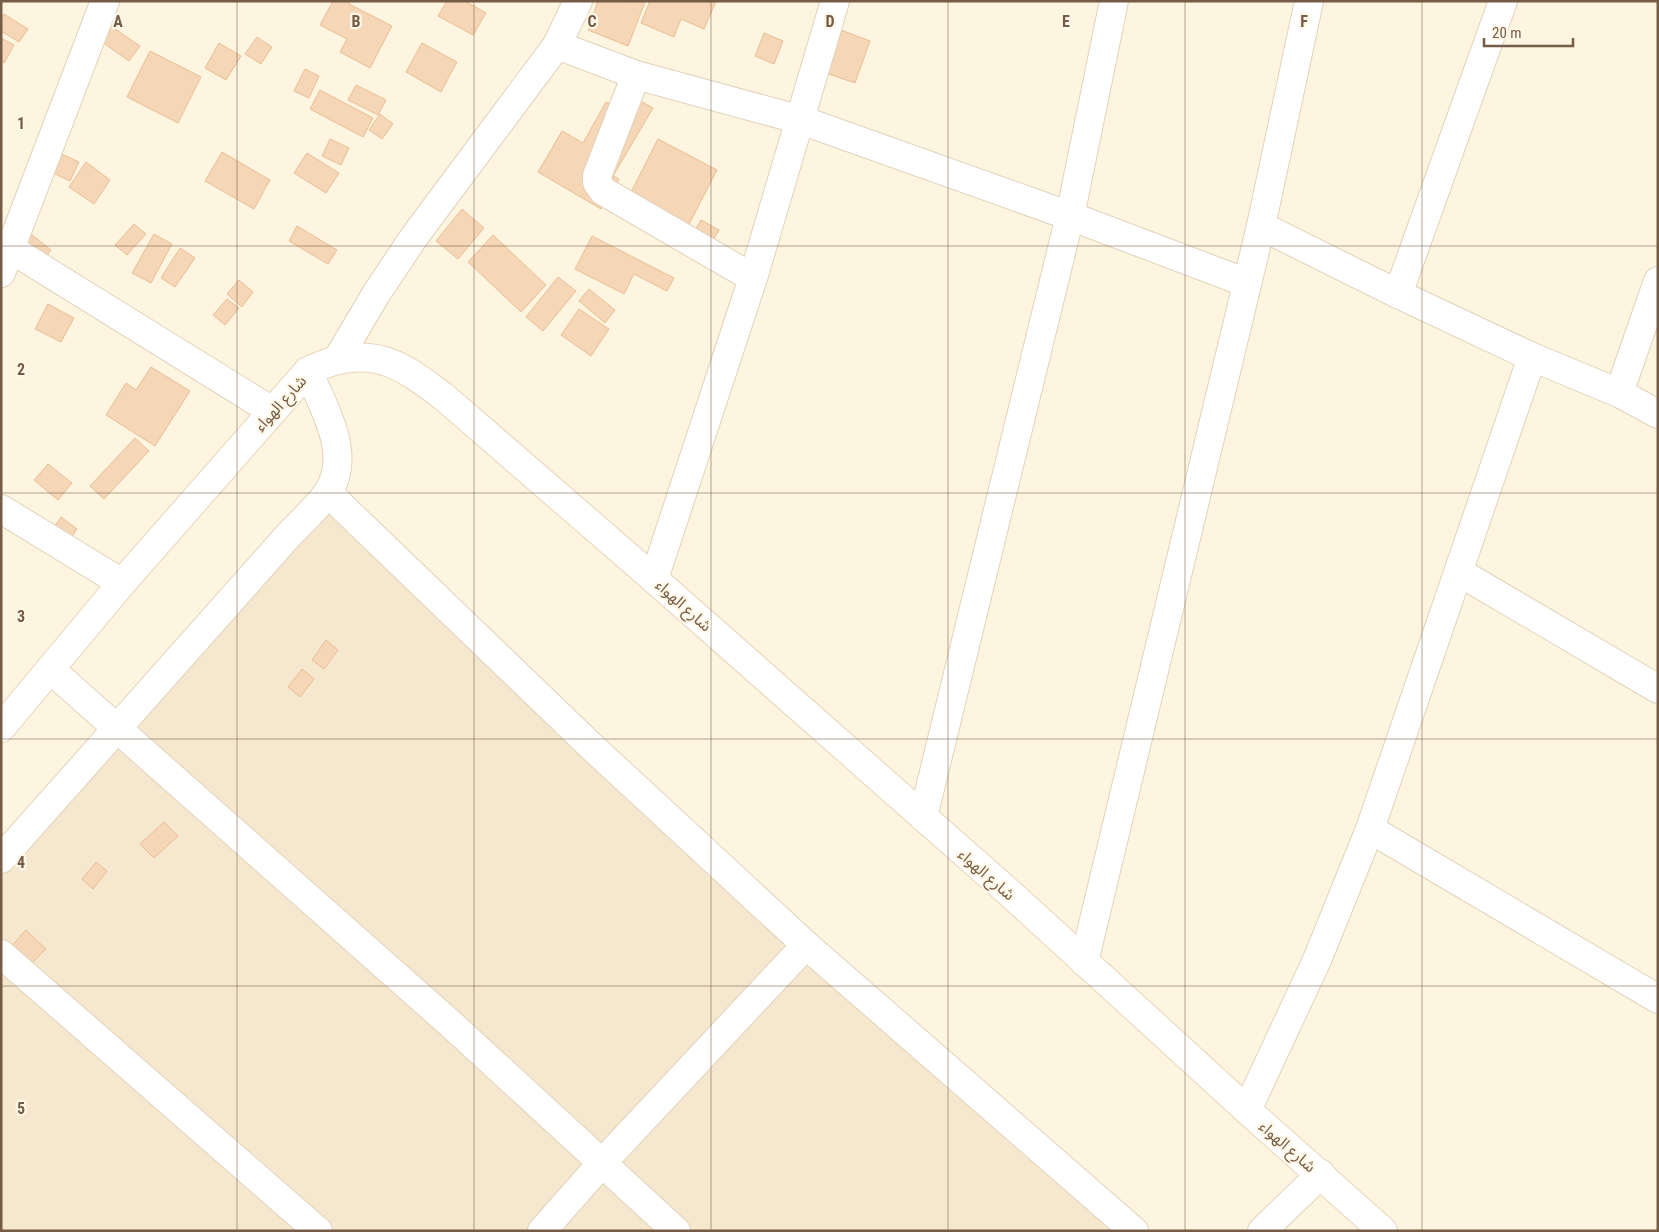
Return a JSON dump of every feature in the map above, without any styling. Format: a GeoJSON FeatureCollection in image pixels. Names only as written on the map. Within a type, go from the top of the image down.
{"type":"FeatureCollection","features":[{"type":"Feature","properties":{"kind":"street"},"geometry":{"type":"LineString","coordinates":[[105,1],[5,255],[272,411]]}},
{"type":"Feature","properties":{"kind":"street"},"geometry":{"type":"LineString","coordinates":[[654,579],[753,278],[836,1]]}},
{"type":"Feature","properties":{"kind":"street"},"geometry":{"type":"LineString","coordinates":[[923,817],[1070,216],[1114,1]]}},
{"type":"Feature","properties":{"kind":"street"},"geometry":{"type":"LineString","coordinates":[[1084,962],[1261,226],[1309,1]]}},
{"type":"Feature","properties":{"kind":"street"},"geometry":{"type":"LineString","coordinates":[[1398,294],[1503,1]]}},
{"type":"Feature","properties":{"kind":"street"},"geometry":{"type":"LineString","coordinates":[[337,360],[376,294],[414,237],[557,45],[570,4]]}},
{"type":"Feature","properties":{"kind":"street"},"geometry":{"type":"LineString","coordinates":[[557,45],[636,75],[801,120],[1070,216],[1247,283]]}},
{"type":"Feature","properties":{"kind":"street"},"geometry":{"type":"LineString","coordinates":[[636,75],[597,176],[599,187],[611,196],[753,278]]}},
{"type":"Feature","properties":{"kind":"street"},"geometry":{"type":"LineString","coordinates":[[1261,226],[1398,294],[1532,357],[1619,393],[1658,414]]}},
{"type":"Feature","properties":{"kind":"street"},"geometry":{"type":"LineString","coordinates":[[1619,393],[1658,281]]}},
{"type":"Feature","properties":{"kind":"street","name":"شارع الهواء"},"geometry":{"type":"LineString","coordinates":[[1,728],[122,583],[308,371],[337,360],[364,356],[392,362],[420,379],[464,415],[654,579],[1012,896],[1383,1231]]}},
{"type":"Feature","properties":{"kind":"street"},"geometry":{"type":"LineString","coordinates":[[1247,1110],[1317,960],[1370,829],[1532,357]]}},
{"type":"Feature","properties":{"kind":"street"},"geometry":{"type":"LineString","coordinates":[[1,859],[328,492],[335,477],[338,459],[337,444],[308,371]]}},
{"type":"Feature","properties":{"kind":"street"},"geometry":{"type":"LineString","coordinates":[[328,492],[591,746],[806,944],[1134,1231]]}},
{"type":"Feature","properties":{"kind":"street"},"geometry":{"type":"LineString","coordinates":[[1,509],[122,583]]}},
{"type":"Feature","properties":{"kind":"street"},"geometry":{"type":"LineString","coordinates":[[1459,572],[1658,689]]}},
{"type":"Feature","properties":{"kind":"street"},"geometry":{"type":"LineString","coordinates":[[50,669],[453,1026],[676,1231]]}},
{"type":"Feature","properties":{"kind":"street"},"geometry":{"type":"LineString","coordinates":[[1370,829],[1658,999]]}},
{"type":"Feature","properties":{"kind":"street"},"geometry":{"type":"LineString","coordinates":[[542,1231],[602,1163],[806,944]]}},
{"type":"Feature","properties":{"kind":"street"},"geometry":{"type":"LineString","coordinates":[[1,954],[318,1231]]}},
{"type":"Feature","properties":{"kind":"street"},"geometry":{"type":"LineString","coordinates":[[1262,1231],[1320,1174]]}},
{"type":"Feature","properties":{"kind":"shaded area"},"geometry":{"type":"Polygon","coordinates":[[[328,493],[1134,1231],[1,1231],[1,859],[328,493]]]}},
{"type":"Feature","properties":{"kind":"building"},"geometry":{"type":"Polygon","coordinates":[[[333,1],[351,1],[349,4],[392,26],[370,68],[340,52],[347,39],[320,25],[333,1]]]}},
{"type":"Feature","properties":{"kind":"building"},"geometry":{"type":"Polygon","coordinates":[[[447,1],[465,1],[486,13],[473,35],[438,16],[447,1]]]}},
{"type":"Feature","properties":{"kind":"building"},"geometry":{"type":"Polygon","coordinates":[[[598,1],[645,2],[628,46],[588,30],[598,1]]]}},
{"type":"Feature","properties":{"kind":"building"},"geometry":{"type":"Polygon","coordinates":[[[650,1],[716,1],[704,29],[681,19],[674,37],[641,23],[650,1]]]}},
{"type":"Feature","properties":{"kind":"building"},"geometry":{"type":"Polygon","coordinates":[[[92,13],[140,46],[129,61],[82,28],[92,13]]]}},
{"type":"Feature","properties":{"kind":"building"},"geometry":{"type":"Polygon","coordinates":[[[4,14],[28,29],[19,42],[1,31],[1,19],[4,14]]]}},
{"type":"Feature","properties":{"kind":"building"},"geometry":{"type":"Polygon","coordinates":[[[833,27],[870,41],[855,83],[817,70],[833,27]]]}},
{"type":"Feature","properties":{"kind":"building"},"geometry":{"type":"Polygon","coordinates":[[[764,33],[783,41],[774,64],[755,56],[764,33]]]}},
{"type":"Feature","properties":{"kind":"building"},"geometry":{"type":"Polygon","coordinates":[[[257,37],[272,47],[261,64],[245,54],[257,37]]]}},
{"type":"Feature","properties":{"kind":"building"},"geometry":{"type":"Polygon","coordinates":[[[1,38],[14,45],[4,63],[1,62],[1,38]]]}},
{"type":"Feature","properties":{"kind":"building"},"geometry":{"type":"Polygon","coordinates":[[[219,43],[241,56],[226,80],[205,68],[219,43]]]}},
{"type":"Feature","properties":{"kind":"building"},"geometry":{"type":"Polygon","coordinates":[[[422,43],[457,62],[441,92],[406,72],[422,43]]]}},
{"type":"Feature","properties":{"kind":"building"},"geometry":{"type":"Polygon","coordinates":[[[150,51],[201,77],[178,123],[127,97],[150,51]]]}},
{"type":"Feature","properties":{"kind":"building"},"geometry":{"type":"Polygon","coordinates":[[[305,69],[319,76],[309,98],[294,91],[305,69]]]}},
{"type":"Feature","properties":{"kind":"building"},"geometry":{"type":"Polygon","coordinates":[[[356,85],[386,100],[378,115],[348,100],[356,85]]]}},
{"type":"Feature","properties":{"kind":"building"},"geometry":{"type":"Polygon","coordinates":[[[619,89],[653,108],[613,176],[619,179],[601,209],[538,172],[562,131],[583,143],[606,102],[610,104],[619,89]]]}},
{"type":"Feature","properties":{"kind":"building"},"geometry":{"type":"Polygon","coordinates":[[[320,90],[373,118],[363,137],[310,109],[320,90]]]}},
{"type":"Feature","properties":{"kind":"building"},"geometry":{"type":"Polygon","coordinates":[[[380,114],[393,124],[382,139],[369,130],[380,114]]]}},
{"type":"Feature","properties":{"kind":"building"},"geometry":{"type":"Polygon","coordinates":[[[330,139],[349,148],[341,165],[322,156],[330,139]]]}},
{"type":"Feature","properties":{"kind":"building"},"geometry":{"type":"Polygon","coordinates":[[[658,139],[717,170],[687,228],[628,198],[658,139]]]}},
{"type":"Feature","properties":{"kind":"building"},"geometry":{"type":"Polygon","coordinates":[[[57,152],[79,162],[70,181],[49,171],[57,152]]]}},
{"type":"Feature","properties":{"kind":"building"},"geometry":{"type":"Polygon","coordinates":[[[222,152],[270,180],[254,209],[205,181],[222,152]]]}},
{"type":"Feature","properties":{"kind":"building"},"geometry":{"type":"Polygon","coordinates":[[[307,153],[339,173],[326,193],[294,173],[307,153]]]}},
{"type":"Feature","properties":{"kind":"building"},"geometry":{"type":"Polygon","coordinates":[[[86,162],[110,180],[94,204],[69,187],[86,162]]]}},
{"type":"Feature","properties":{"kind":"building"},"geometry":{"type":"Polygon","coordinates":[[[462,209],[484,228],[458,259],[436,241],[462,209]]]}},
{"type":"Feature","properties":{"kind":"building"},"geometry":{"type":"Polygon","coordinates":[[[701,220],[719,230],[710,245],[692,235],[701,220]]]}},
{"type":"Feature","properties":{"kind":"building"},"geometry":{"type":"Polygon","coordinates":[[[134,224],[146,234],[127,255],[115,245],[134,224]]]}},
{"type":"Feature","properties":{"kind":"building"},"geometry":{"type":"Polygon","coordinates":[[[297,226],[337,250],[328,264],[289,241],[297,226]]]}},
{"type":"Feature","properties":{"kind":"building"},"geometry":{"type":"Polygon","coordinates":[[[31,234],[51,250],[41,263],[21,247],[31,234]]]}},
{"type":"Feature","properties":{"kind":"building"},"geometry":{"type":"Polygon","coordinates":[[[154,234],[172,244],[151,283],[132,273],[154,234]]]}},
{"type":"Feature","properties":{"kind":"building"},"geometry":{"type":"Polygon","coordinates":[[[493,235],[546,285],[521,312],[468,262],[493,235]]]}},
{"type":"Feature","properties":{"kind":"building"},"geometry":{"type":"Polygon","coordinates":[[[592,236],[674,278],[667,291],[634,274],[624,294],[575,269],[592,236]]]}},
{"type":"Feature","properties":{"kind":"building"},"geometry":{"type":"Polygon","coordinates":[[[180,248],[195,258],[175,287],[161,278],[180,248]]]}},
{"type":"Feature","properties":{"kind":"building"},"geometry":{"type":"Polygon","coordinates":[[[558,277],[576,291],[543,331],[526,317],[558,277]]]}},
{"type":"Feature","properties":{"kind":"building"},"geometry":{"type":"Polygon","coordinates":[[[239,280],[253,292],[242,307],[227,294],[239,280]]]}},
{"type":"Feature","properties":{"kind":"building"},"geometry":{"type":"Polygon","coordinates":[[[589,289],[615,310],[605,323],[579,301],[589,289]]]}},
{"type":"Feature","properties":{"kind":"building"},"geometry":{"type":"Polygon","coordinates":[[[227,299],[239,308],[225,325],[213,315],[227,299]]]}},
{"type":"Feature","properties":{"kind":"building"},"geometry":{"type":"Polygon","coordinates":[[[48,304],[74,318],[61,342],[35,329],[48,304]]]}},
{"type":"Feature","properties":{"kind":"building"},"geometry":{"type":"Polygon","coordinates":[[[579,309],[609,329],[591,356],[561,335],[579,309]]]}},
{"type":"Feature","properties":{"kind":"building"},"geometry":{"type":"Polygon","coordinates":[[[151,367],[190,391],[155,446],[106,415],[126,383],[136,390],[151,367]]]}},
{"type":"Feature","properties":{"kind":"building"},"geometry":{"type":"Polygon","coordinates":[[[135,438],[149,451],[104,499],[90,486],[135,438]]]}},
{"type":"Feature","properties":{"kind":"building"},"geometry":{"type":"Polygon","coordinates":[[[48,464],[72,483],[58,500],[34,480],[48,464]]]}},
{"type":"Feature","properties":{"kind":"building"},"geometry":{"type":"Polygon","coordinates":[[[61,517],[77,529],[67,544],[51,532],[61,517]]]}},
{"type":"Feature","properties":{"kind":"building"},"geometry":{"type":"Polygon","coordinates":[[[326,640],[338,650],[324,669],[312,660],[326,640]]]}},
{"type":"Feature","properties":{"kind":"building"},"geometry":{"type":"Polygon","coordinates":[[[302,669],[314,679],[300,697],[288,687],[302,669]]]}},
{"type":"Feature","properties":{"kind":"building"},"geometry":{"type":"Polygon","coordinates":[[[164,822],[178,836],[154,858],[140,844],[164,822]]]}},
{"type":"Feature","properties":{"kind":"building"},"geometry":{"type":"Polygon","coordinates":[[[96,862],[107,871],[93,889],[82,879],[96,862]]]}},
{"type":"Feature","properties":{"kind":"building"},"geometry":{"type":"Polygon","coordinates":[[[26,930],[46,949],[27,968],[8,950],[26,930]]]}}]}
